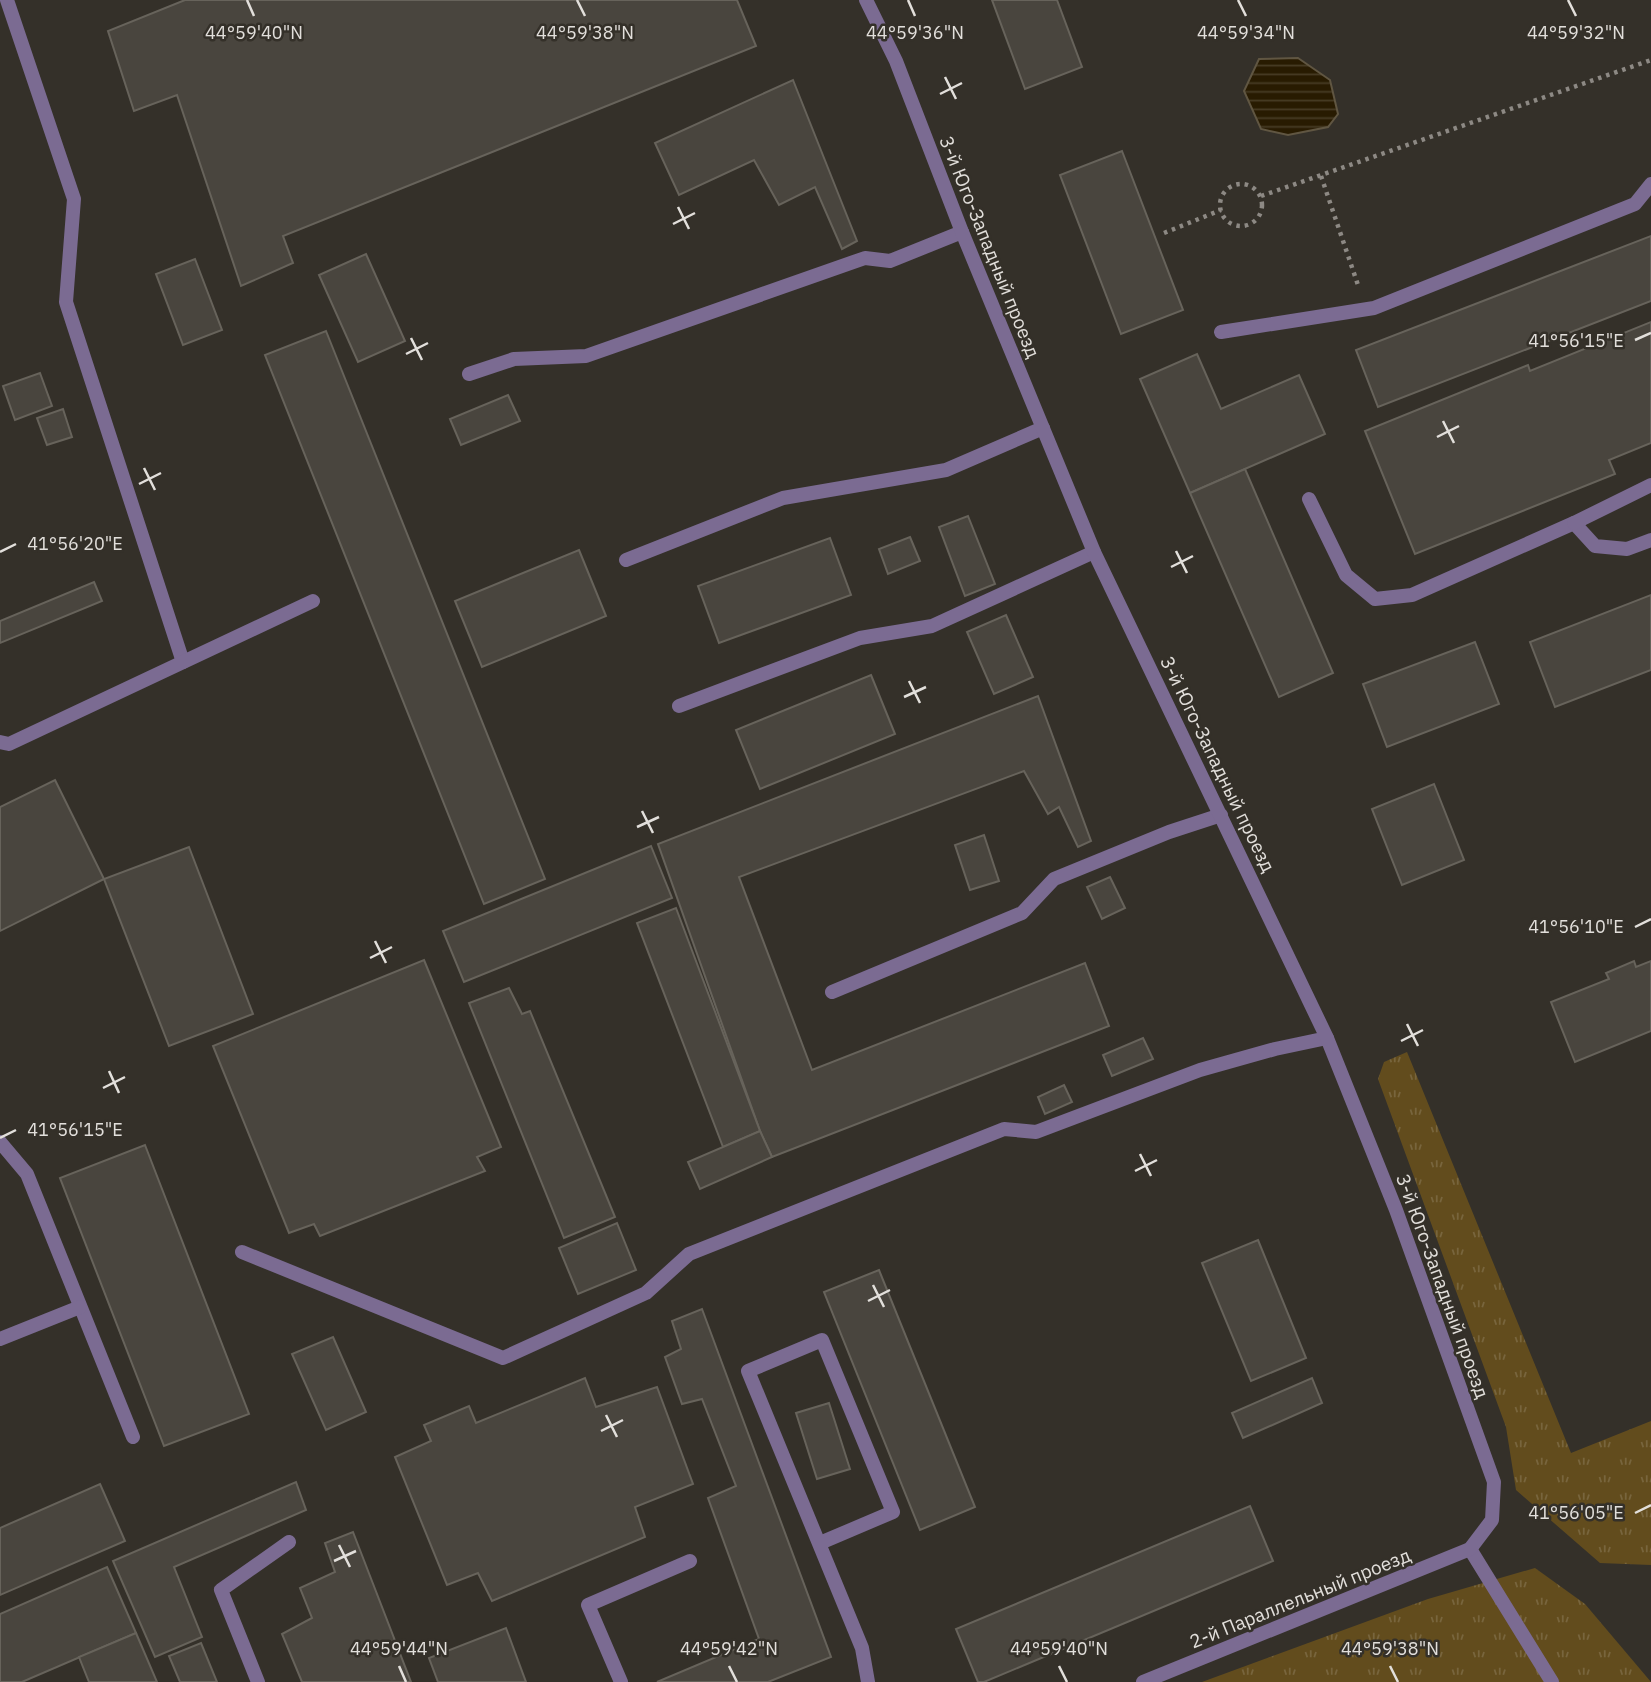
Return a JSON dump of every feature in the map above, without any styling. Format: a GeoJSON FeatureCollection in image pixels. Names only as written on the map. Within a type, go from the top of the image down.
{"type":"FeatureCollection","features":[{"type":"Feature","properties":{"kind":"street"},"geometry":{"type":"LineString","coordinates":[[7,0],[74,199],[66,302],[183,662]]}},
{"type":"Feature","properties":{"kind":"street","name":"3-й Юго-Западный проезд"},"geometry":{"type":"LineString","coordinates":[[866,0],[896,61],[962,232],[1094,552],[1326,1038],[1396,1210],[1494,1482],[1492,1520],[1471,1549]]}},
{"type":"Feature","properties":{"kind":"street"},"geometry":{"type":"LineString","coordinates":[[1221,332],[1366,309],[1636,204],[1651,184]]}},
{"type":"Feature","properties":{"kind":"street"},"geometry":{"type":"LineString","coordinates":[[469,374],[514,359],[586,356],[865,258],[890,261],[962,232]]}},
{"type":"Feature","properties":{"kind":"street"},"geometry":{"type":"LineString","coordinates":[[626,560],[783,498],[946,470],[1043,428]]}},
{"type":"Feature","properties":{"kind":"street"},"geometry":{"type":"LineString","coordinates":[[1309,499],[1346,575],[1375,599],[1412,595],[1574,523],[1651,485]]}},
{"type":"Feature","properties":{"kind":"street"},"geometry":{"type":"LineString","coordinates":[[1574,523],[1595,545],[1626,549],[1651,540]]}},
{"type":"Feature","properties":{"kind":"street"},"geometry":{"type":"LineString","coordinates":[[679,706],[860,638],[932,626],[1094,552]]}},
{"type":"Feature","properties":{"kind":"street"},"geometry":{"type":"LineString","coordinates":[[0,742],[9,744],[313,601]]}},
{"type":"Feature","properties":{"kind":"street"},"geometry":{"type":"LineString","coordinates":[[832,992],[1022,913],[1054,878],[1169,832],[1221,815]]}},
{"type":"Feature","properties":{"kind":"street"},"geometry":{"type":"LineString","coordinates":[[242,1252],[503,1358],[646,1293],[689,1254],[1004,1129],[1037,1132],[1200,1070],[1326,1038]]}},
{"type":"Feature","properties":{"kind":"street"},"geometry":{"type":"LineString","coordinates":[[0,1142],[27,1174],[133,1437]]}},
{"type":"Feature","properties":{"kind":"street"},"geometry":{"type":"LineString","coordinates":[[0,1339],[80,1307]]}},
{"type":"Feature","properties":{"kind":"street"},"geometry":{"type":"LineString","coordinates":[[820,1543],[893,1512],[822,1340],[748,1371],[862,1648],[868,1682]]}},
{"type":"Feature","properties":{"kind":"street"},"geometry":{"type":"LineString","coordinates":[[258,1682],[220,1590],[289,1542]]}},
{"type":"Feature","properties":{"kind":"street"},"geometry":{"type":"LineString","coordinates":[[1471,1549],[1552,1682]]}},
{"type":"Feature","properties":{"kind":"street","name":"2-й Параллельный проезд"},"geometry":{"type":"LineString","coordinates":[[1143,1682],[1471,1549]]}},
{"type":"Feature","properties":{"kind":"street"},"geometry":{"type":"LineString","coordinates":[[621,1682],[588,1605],[690,1561]]}},
{"type":"Feature","properties":{"kind":"path"},"geometry":{"type":"LineString","coordinates":[[1261,196],[1651,60]]}},
{"type":"Feature","properties":{"kind":"path"},"geometry":{"type":"LineString","coordinates":[[1321,176],[1366,309]]}},
{"type":"Feature","properties":{"kind":"path"},"geometry":{"type":"LineString","coordinates":[[1248,184],[1261,196],[1261,213],[1248,225],[1231,223],[1221,210],[1220,201],[1230,187],[1248,184]]}},
{"type":"Feature","properties":{"kind":"path"},"geometry":{"type":"LineString","coordinates":[[1164,233],[1221,210]]}},
{"type":"Feature","properties":{"kind":"green space"},"geometry":{"type":"Polygon","coordinates":[[[1407,1052],[1571,1453],[1651,1421],[1651,1565],[1600,1563],[1516,1490],[1506,1427],[1378,1079],[1384,1062],[1407,1052]]]}},
{"type":"Feature","properties":{"kind":"green space"},"geometry":{"type":"Polygon","coordinates":[[[1535,1568],[1585,1604],[1651,1682],[1202,1682],[1428,1599],[1535,1568]]]}},
{"type":"Feature","properties":{"kind":"shaded area"},"geometry":{"type":"Polygon","coordinates":[[[1298,58],[1330,80],[1338,114],[1328,127],[1288,135],[1261,129],[1244,91],[1259,59],[1298,58]]]}},
{"type":"Feature","properties":{"kind":"building"},"geometry":{"type":"Polygon","coordinates":[[[185,0],[737,0],[756,46],[283,236],[293,263],[241,286],[177,95],[134,111],[108,31],[185,0]]]}},
{"type":"Feature","properties":{"kind":"building"},"geometry":{"type":"Polygon","coordinates":[[[992,0],[1057,0],[1082,67],[1025,89],[992,0]]]}},
{"type":"Feature","properties":{"kind":"building"},"geometry":{"type":"Polygon","coordinates":[[[793,80],[857,241],[842,249],[815,187],[779,205],[754,160],[679,195],[655,143],[793,80]]]}},
{"type":"Feature","properties":{"kind":"building"},"geometry":{"type":"Polygon","coordinates":[[[1122,151],[1183,310],[1121,334],[1060,175],[1122,151]]]}},
{"type":"Feature","properties":{"kind":"building"},"geometry":{"type":"Polygon","coordinates":[[[1651,236],[1651,301],[1378,407],[1356,350],[1651,236]]]}},
{"type":"Feature","properties":{"kind":"building"},"geometry":{"type":"Polygon","coordinates":[[[366,254],[405,341],[358,362],[319,275],[366,254]]]}},
{"type":"Feature","properties":{"kind":"building"},"geometry":{"type":"Polygon","coordinates":[[[195,259],[222,330],[183,345],[156,274],[195,259]]]}},
{"type":"Feature","properties":{"kind":"building"},"geometry":{"type":"Polygon","coordinates":[[[1651,322],[1651,443],[1609,460],[1615,474],[1415,554],[1365,431],[1528,365],[1530,371],[1651,322]]]}},
{"type":"Feature","properties":{"kind":"building"},"geometry":{"type":"Polygon","coordinates":[[[326,331],[545,879],[484,904],[265,355],[326,331]]]}},
{"type":"Feature","properties":{"kind":"building"},"geometry":{"type":"Polygon","coordinates":[[[1197,354],[1221,409],[1299,375],[1325,434],[1190,493],[1140,379],[1197,354]]]}},
{"type":"Feature","properties":{"kind":"building"},"geometry":{"type":"Polygon","coordinates":[[[40,373],[52,406],[15,420],[3,386],[40,373]]]}},
{"type":"Feature","properties":{"kind":"building"},"geometry":{"type":"Polygon","coordinates":[[[508,395],[520,421],[461,445],[450,419],[508,395]]]}},
{"type":"Feature","properties":{"kind":"building"},"geometry":{"type":"Polygon","coordinates":[[[63,409],[72,437],[47,445],[37,418],[63,409]]]}},
{"type":"Feature","properties":{"kind":"building"},"geometry":{"type":"Polygon","coordinates":[[[1245,469],[1333,673],[1279,697],[1190,493],[1245,469]]]}},
{"type":"Feature","properties":{"kind":"building"},"geometry":{"type":"Polygon","coordinates":[[[968,516],[995,584],[965,596],[939,527],[968,516]]]}},
{"type":"Feature","properties":{"kind":"building"},"geometry":{"type":"Polygon","coordinates":[[[910,537],[920,561],[888,574],[879,549],[910,537]]]}},
{"type":"Feature","properties":{"kind":"building"},"geometry":{"type":"Polygon","coordinates":[[[830,538],[851,595],[719,643],[698,586],[830,538]]]}},
{"type":"Feature","properties":{"kind":"building"},"geometry":{"type":"Polygon","coordinates":[[[579,550],[606,616],[482,667],[455,601],[579,550]]]}},
{"type":"Feature","properties":{"kind":"building"},"geometry":{"type":"Polygon","coordinates":[[[94,582],[102,601],[0,643],[0,621],[94,582]]]}},
{"type":"Feature","properties":{"kind":"building"},"geometry":{"type":"Polygon","coordinates":[[[1651,595],[1651,670],[1555,707],[1530,642],[1651,595]]]}},
{"type":"Feature","properties":{"kind":"building"},"geometry":{"type":"Polygon","coordinates":[[[1006,615],[1033,677],[994,694],[967,632],[1006,615]]]}},
{"type":"Feature","properties":{"kind":"building"},"geometry":{"type":"Polygon","coordinates":[[[1475,642],[1499,704],[1387,747],[1363,684],[1475,642]]]}},
{"type":"Feature","properties":{"kind":"building"},"geometry":{"type":"Polygon","coordinates":[[[871,675],[895,734],[760,789],[736,730],[871,675]]]}},
{"type":"Feature","properties":{"kind":"building"},"geometry":{"type":"Polygon","coordinates":[[[1038,696],[1091,841],[1078,847],[1059,807],[1048,814],[1024,771],[739,877],[812,1070],[1085,963],[1109,1026],[772,1157],[760,1131],[658,844],[1038,696]]]}},
{"type":"Feature","properties":{"kind":"building"},"geometry":{"type":"Polygon","coordinates":[[[55,780],[104,879],[0,931],[0,807],[55,780]]]}},
{"type":"Feature","properties":{"kind":"building"},"geometry":{"type":"Polygon","coordinates":[[[1434,784],[1464,860],[1402,885],[1372,809],[1434,784]]]}},
{"type":"Feature","properties":{"kind":"building"},"geometry":{"type":"Polygon","coordinates":[[[984,835],[999,881],[970,890],[955,845],[984,835]]]}},
{"type":"Feature","properties":{"kind":"building"},"geometry":{"type":"Polygon","coordinates":[[[651,846],[672,898],[464,982],[443,931],[651,846]]]}},
{"type":"Feature","properties":{"kind":"building"},"geometry":{"type":"Polygon","coordinates":[[[189,847],[253,1014],[169,1046],[104,879],[189,847]]]}},
{"type":"Feature","properties":{"kind":"building"},"geometry":{"type":"Polygon","coordinates":[[[1110,877],[1125,908],[1102,919],[1087,887],[1110,877]]]}},
{"type":"Feature","properties":{"kind":"building"},"geometry":{"type":"Polygon","coordinates":[[[676,908],[760,1131],[723,1147],[637,923],[676,908]]]}},
{"type":"Feature","properties":{"kind":"building"},"geometry":{"type":"Polygon","coordinates":[[[424,960],[501,1147],[477,1157],[485,1171],[320,1236],[314,1224],[289,1233],[213,1046],[424,960]]]}},
{"type":"Feature","properties":{"kind":"building"},"geometry":{"type":"Polygon","coordinates":[[[1634,961],[1636,967],[1651,961],[1651,1031],[1575,1062],[1551,1002],[1609,979],[1606,973],[1634,961]]]}},
{"type":"Feature","properties":{"kind":"building"},"geometry":{"type":"Polygon","coordinates":[[[509,988],[522,1014],[530,1011],[615,1217],[564,1238],[469,1003],[509,988]]]}},
{"type":"Feature","properties":{"kind":"building"},"geometry":{"type":"Polygon","coordinates":[[[1143,1038],[1153,1059],[1112,1076],[1103,1055],[1143,1038]]]}},
{"type":"Feature","properties":{"kind":"building"},"geometry":{"type":"Polygon","coordinates":[[[1064,1085],[1072,1102],[1045,1114],[1038,1097],[1064,1085]]]}},
{"type":"Feature","properties":{"kind":"building"},"geometry":{"type":"Polygon","coordinates":[[[760,1131],[772,1157],[700,1189],[688,1162],[760,1131]]]}},
{"type":"Feature","properties":{"kind":"building"},"geometry":{"type":"Polygon","coordinates":[[[145,1145],[249,1414],[164,1446],[60,1178],[145,1145]]]}},
{"type":"Feature","properties":{"kind":"building"},"geometry":{"type":"Polygon","coordinates":[[[617,1223],[636,1270],[578,1294],[559,1248],[617,1223]]]}},
{"type":"Feature","properties":{"kind":"building"},"geometry":{"type":"Polygon","coordinates":[[[1258,1240],[1306,1358],[1251,1381],[1202,1263],[1258,1240]]]}},
{"type":"Feature","properties":{"kind":"building"},"geometry":{"type":"Polygon","coordinates":[[[879,1270],[975,1507],[920,1530],[824,1292],[879,1270]]]}},
{"type":"Feature","properties":{"kind":"building"},"geometry":{"type":"Polygon","coordinates":[[[702,1309],[831,1657],[768,1682],[657,1682],[759,1639],[708,1498],[736,1486],[702,1399],[682,1404],[665,1357],[681,1349],[672,1321],[702,1309]]]}},
{"type":"Feature","properties":{"kind":"building"},"geometry":{"type":"Polygon","coordinates":[[[333,1337],[366,1412],[326,1430],[292,1354],[333,1337]]]}},
{"type":"Feature","properties":{"kind":"building"},"geometry":{"type":"Polygon","coordinates":[[[585,1378],[596,1407],[657,1387],[693,1484],[635,1507],[645,1537],[492,1601],[478,1573],[447,1585],[395,1457],[431,1441],[424,1425],[469,1406],[476,1423],[585,1378]]]}},
{"type":"Feature","properties":{"kind":"building"},"geometry":{"type":"Polygon","coordinates":[[[1312,1378],[1322,1403],[1243,1438],[1232,1413],[1312,1378]]]}},
{"type":"Feature","properties":{"kind":"building"},"geometry":{"type":"Polygon","coordinates":[[[829,1403],[850,1469],[817,1479],[796,1413],[829,1403]]]}},
{"type":"Feature","properties":{"kind":"building"},"geometry":{"type":"Polygon","coordinates":[[[296,1482],[306,1510],[174,1567],[202,1637],[155,1657],[113,1561],[296,1482]]]}},
{"type":"Feature","properties":{"kind":"building"},"geometry":{"type":"Polygon","coordinates":[[[100,1484],[125,1541],[0,1595],[0,1528],[100,1484]]]}},
{"type":"Feature","properties":{"kind":"building"},"geometry":{"type":"Polygon","coordinates":[[[1250,1506],[1273,1561],[984,1682],[978,1682],[956,1629],[1250,1506]]]}},
{"type":"Feature","properties":{"kind":"building"},"geometry":{"type":"Polygon","coordinates":[[[353,1532],[411,1682],[302,1682],[282,1634],[312,1618],[300,1588],[335,1572],[325,1543],[353,1532]]]}},
{"type":"Feature","properties":{"kind":"building"},"geometry":{"type":"Polygon","coordinates":[[[107,1567],[136,1633],[22,1682],[0,1682],[0,1614],[107,1567]]]}},
{"type":"Feature","properties":{"kind":"building"},"geometry":{"type":"Polygon","coordinates":[[[506,1628],[526,1682],[438,1682],[429,1658],[506,1628]]]}},
{"type":"Feature","properties":{"kind":"building"},"geometry":{"type":"Polygon","coordinates":[[[136,1633],[157,1682],[89,1682],[79,1657],[136,1633]]]}},
{"type":"Feature","properties":{"kind":"building"},"geometry":{"type":"Polygon","coordinates":[[[201,1643],[217,1682],[180,1682],[169,1656],[201,1643]]]}}]}
